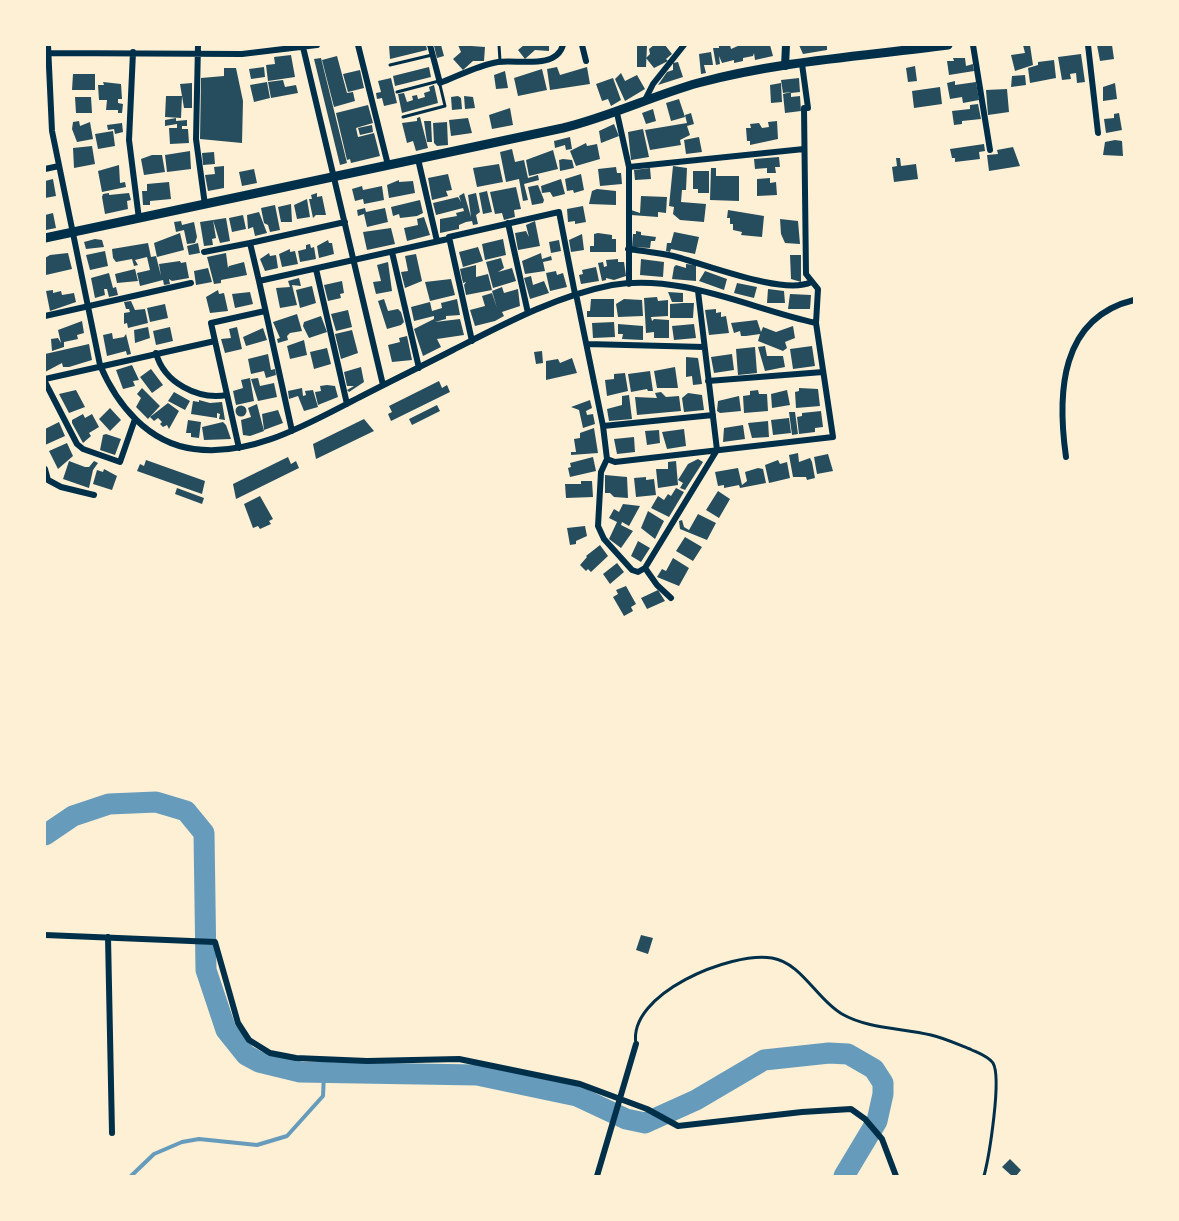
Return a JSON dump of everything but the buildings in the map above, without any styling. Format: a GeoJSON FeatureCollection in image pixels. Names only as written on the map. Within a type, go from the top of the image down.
{"type":"FeatureCollection","features":[{"type":"Feature","properties":{"kind":"main road"},"geometry":{"type":"LineString","coordinates":[[785,66],[786,45]]}},
{"type":"Feature","properties":{"kind":"main road"},"geometry":{"type":"LineString","coordinates":[[45,238],[563,128],[617,113],[697,83],[785,66],[948,45]]}},
{"type":"Feature","properties":{"kind":"street"},"geometry":{"type":"LineString","coordinates":[[48,45],[46,53],[50,116],[100,365],[117,398],[135,419],[150,432],[185,448],[214,450],[239,447],[292,431],[528,313],[575,294],[629,284],[670,285],[816,323]]}},
{"type":"Feature","properties":{"kind":"street"},"geometry":{"type":"LineString","coordinates":[[46,53],[198,49],[242,54],[317,45]]}},
{"type":"Feature","properties":{"kind":"street"},"geometry":{"type":"LineString","coordinates":[[358,45],[388,165]]}},
{"type":"Feature","properties":{"kind":"street"},"geometry":{"type":"LineString","coordinates":[[429,45],[439,82],[500,61],[524,63],[552,58],[559,53],[562,45]]}},
{"type":"Feature","properties":{"kind":"street"},"geometry":{"type":"LineString","coordinates":[[582,45],[586,61]]}},
{"type":"Feature","properties":{"kind":"street"},"geometry":{"type":"LineString","coordinates":[[645,102],[653,84],[684,45]]}},
{"type":"Feature","properties":{"kind":"street"},"geometry":{"type":"LineString","coordinates":[[974,45],[990,150]]}},
{"type":"Feature","properties":{"kind":"street"},"geometry":{"type":"LineString","coordinates":[[1088,45],[1098,133]]}},
{"type":"Feature","properties":{"kind":"street"},"geometry":{"type":"LineString","coordinates":[[303,47],[383,386]]}},
{"type":"Feature","properties":{"kind":"street"},"geometry":{"type":"LineString","coordinates":[[198,49],[196,139],[205,205]]}},
{"type":"Feature","properties":{"kind":"street"},"geometry":{"type":"LineString","coordinates":[[133,52],[129,140],[139,219]]}},
{"type":"Feature","properties":{"kind":"street"},"geometry":{"type":"LineString","coordinates":[[607,459],[615,462],[833,437],[816,323],[818,289],[806,274],[804,108],[808,108],[802,64]]}},
{"type":"Feature","properties":{"kind":"street"},"geometry":{"type":"LineString","coordinates":[[617,113],[629,167],[629,284]]}},
{"type":"Feature","properties":{"kind":"street"},"geometry":{"type":"LineString","coordinates":[[629,167],[804,148]]}},
{"type":"Feature","properties":{"kind":"street"},"geometry":{"type":"LineString","coordinates":[[418,159],[437,241]]}},
{"type":"Feature","properties":{"kind":"street"},"geometry":{"type":"LineString","coordinates":[[45,169],[59,166]]}},
{"type":"Feature","properties":{"kind":"street"},"geometry":{"type":"LineString","coordinates":[[259,281],[354,261],[559,212],[603,426],[607,459],[601,472],[598,526],[600,535],[632,570],[638,572],[645,568],[717,450],[698,291]]}},
{"type":"Feature","properties":{"kind":"street"},"geometry":{"type":"LineString","coordinates":[[204,252],[345,222]]}},
{"type":"Feature","properties":{"kind":"street"},"geometry":{"type":"LineString","coordinates":[[508,223],[528,313]]}},
{"type":"Feature","properties":{"kind":"street"},"geometry":{"type":"LineString","coordinates":[[448,239],[472,341]]}},
{"type":"Feature","properties":{"kind":"street"},"geometry":{"type":"LineString","coordinates":[[250,243],[292,431]]}},
{"type":"Feature","properties":{"kind":"street"},"geometry":{"type":"LineString","coordinates":[[628,249],[672,256],[757,280],[802,287],[811,282]]}},
{"type":"Feature","properties":{"kind":"street"},"geometry":{"type":"LineString","coordinates":[[392,252],[419,368]]}},
{"type":"Feature","properties":{"kind":"street"},"geometry":{"type":"LineString","coordinates":[[316,269],[347,404]]}},
{"type":"Feature","properties":{"kind":"street"},"geometry":{"type":"LineString","coordinates":[[45,316],[191,284]]}},
{"type":"Feature","properties":{"kind":"street"},"geometry":{"type":"LineString","coordinates":[[1066,457],[1062,397],[1072,348],[1087,326],[1103,311],[1134,300]]}},
{"type":"Feature","properties":{"kind":"street"},"geometry":{"type":"LineString","coordinates":[[239,447],[211,323],[264,311]]}},
{"type":"Feature","properties":{"kind":"street"},"geometry":{"type":"LineString","coordinates":[[135,419],[120,462],[83,449],[74,439],[45,380],[100,365],[215,341]]}},
{"type":"Feature","properties":{"kind":"street"},"geometry":{"type":"LineString","coordinates":[[587,344],[704,347]]}},
{"type":"Feature","properties":{"kind":"street"},"geometry":{"type":"LineString","coordinates":[[156,353],[165,371],[181,385],[210,396],[227,395]]}},
{"type":"Feature","properties":{"kind":"street"},"geometry":{"type":"LineString","coordinates":[[708,381],[823,372]]}},
{"type":"Feature","properties":{"kind":"street"},"geometry":{"type":"LineString","coordinates":[[603,426],[713,415]]}},
{"type":"Feature","properties":{"kind":"street"},"geometry":{"type":"LineString","coordinates":[[45,469],[46,483],[94,495]]}},
{"type":"Feature","properties":{"kind":"street"},"geometry":{"type":"LineString","coordinates":[[645,568],[657,585],[671,598]]}},
{"type":"Feature","properties":{"kind":"street"},"geometry":{"type":"LineString","coordinates":[[45,935],[215,942],[238,1023],[249,1040],[262,1050],[296,1058],[367,1061],[459,1059],[580,1084],[648,1109],[678,1126],[844,1108],[856,1112],[882,1139],[896,1176]]}},
{"type":"Feature","properties":{"kind":"street"},"geometry":{"type":"LineString","coordinates":[[108,937],[112,1133]]}},
{"type":"Feature","properties":{"kind":"street"},"geometry":{"type":"LineString","coordinates":[[597,1176],[636,1044]]}},
{"type":"Feature","properties":{"kind":"lane"},"geometry":{"type":"LineString","coordinates":[[499,45],[500,61]]}},
{"type":"Feature","properties":{"kind":"lane"},"geometry":{"type":"LineString","coordinates":[[390,66],[432,55]]}},
{"type":"Feature","properties":{"kind":"lane"},"geometry":{"type":"LineString","coordinates":[[397,92],[439,82],[445,106],[403,117]]}},
{"type":"Feature","properties":{"kind":"lane"},"geometry":{"type":"LineString","coordinates":[[636,1044],[634,1033],[645,1009],[674,986],[707,969],[747,957],[774,958],[795,970],[843,1015],[871,1024],[934,1035],[983,1055],[992,1062],[996,1072],[996,1087],[984,1176]]}},
{"type":"Feature","properties":{"kind":"waterway"},"geometry":{"type":"LineString","coordinates":[[45,835],[73,816],[109,804],[156,802],[186,811],[204,833],[206,970],[226,1030],[246,1055],[259,1062],[300,1072],[477,1075],[577,1096],[626,1119],[645,1123],[696,1100],[764,1060],[829,1053],[848,1054],[874,1069],[883,1083],[883,1094],[877,1121],[844,1176]]}},
{"type":"Feature","properties":{"kind":"waterway"},"geometry":{"type":"LineString","coordinates":[[131,1176],[154,1154],[182,1142],[199,1139],[257,1145],[287,1136],[323,1096],[324,1073]]}}]}
